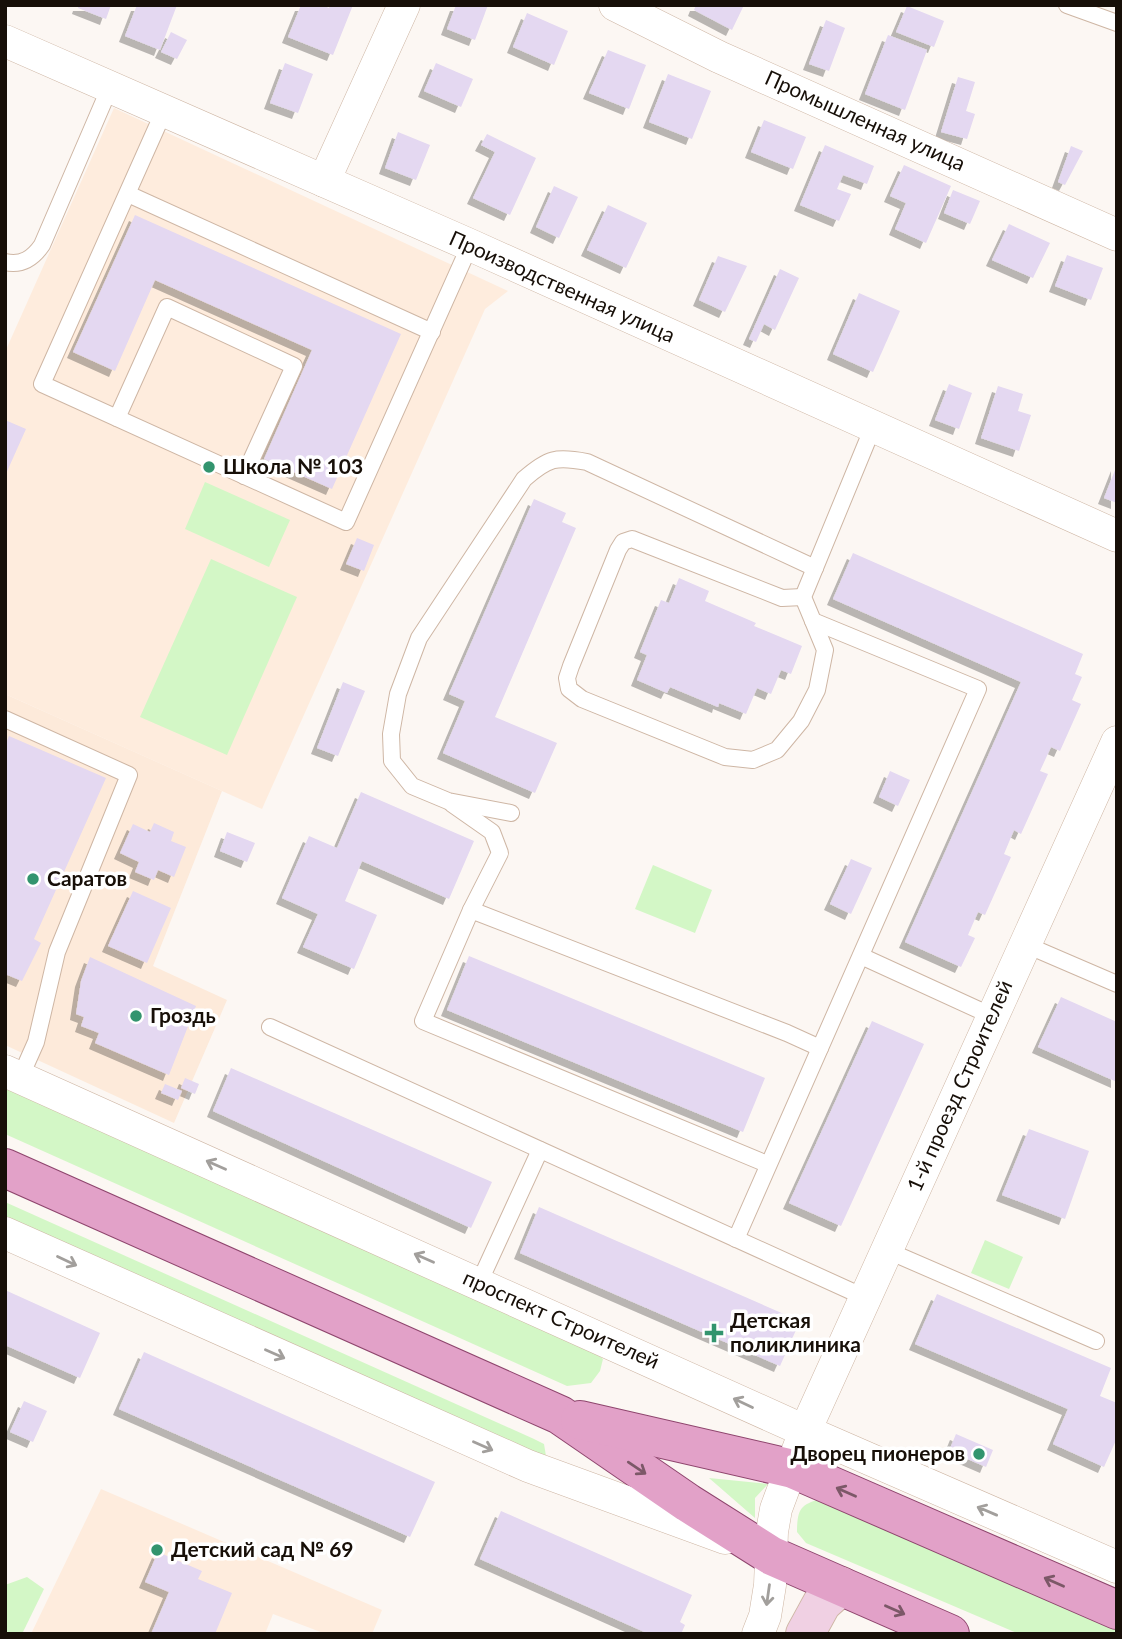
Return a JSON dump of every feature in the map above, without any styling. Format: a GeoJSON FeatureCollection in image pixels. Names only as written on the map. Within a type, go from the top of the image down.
{"type":"FeatureCollection","features":[{"type":"Feature","properties":{"kind":"main road"},"geometry":{"type":"LineString","coordinates":[[5,1168],[560,1415],[688,1503],[772,1556],[950,1634]]}},
{"type":"Feature","properties":{"kind":"main road"},"geometry":{"type":"LineString","coordinates":[[560,1415],[793,1469],[1117,1610]]}},
{"type":"Feature","properties":{"kind":"street"},"geometry":{"type":"LineString","coordinates":[[324,181],[404,5]]}},
{"type":"Feature","properties":{"kind":"street","name":"Промышленная улица"},"geometry":{"type":"LineString","coordinates":[[615,5],[719,57],[1117,235]]}},
{"type":"Feature","properties":{"kind":"street","name":"Производственная улица"},"geometry":{"type":"LineString","coordinates":[[5,41],[470,245],[1117,536]]}},
{"type":"Feature","properties":{"kind":"street","name":"1-й проезд Строителей"},"geometry":{"type":"LineString","coordinates":[[758,1634],[765,1616],[776,1509],[805,1431],[1117,742]]}},
{"type":"Feature","properties":{"kind":"street","name":"проспект Строителей"},"geometry":{"type":"LineString","coordinates":[[13,1074],[805,1431],[1117,1567]]}},
{"type":"Feature","properties":{"kind":"street"},"geometry":{"type":"LineString","coordinates":[[5,1233],[528,1465],[772,1556]]}},
{"type":"Feature","properties":{"kind":"street"},"geometry":{"type":"LineString","coordinates":[[805,1634],[822,1602],[841,1586]]}},
{"type":"Feature","properties":{"kind":"lane"},"geometry":{"type":"LineString","coordinates":[[1067,5],[1117,23]]}},
{"type":"Feature","properties":{"kind":"lane"},"geometry":{"type":"LineString","coordinates":[[5,262],[22,263],[34,256],[43,245],[110,87]]}},
{"type":"Feature","properties":{"kind":"lane"},"geometry":{"type":"LineString","coordinates":[[164,111],[42,384],[346,522],[470,245]]}},
{"type":"Feature","properties":{"kind":"lane"},"geometry":{"type":"LineString","coordinates":[[128,194],[432,332]]}},
{"type":"Feature","properties":{"kind":"lane"},"geometry":{"type":"LineString","coordinates":[[117,418],[167,307],[295,366],[244,476]]}},
{"type":"Feature","properties":{"kind":"lane"},"geometry":{"type":"LineString","coordinates":[[803,597],[782,598],[632,538],[623,542],[618,550],[571,666],[567,678],[569,689],[582,699],[725,757],[753,760],[777,750],[801,721],[817,690],[825,650],[803,597],[873,427]]}},
{"type":"Feature","properties":{"kind":"lane"},"geometry":{"type":"LineString","coordinates":[[511,813],[448,801],[412,786],[392,761],[391,734],[398,694],[419,638],[524,479],[542,463],[565,458],[587,462],[815,568]]}},
{"type":"Feature","properties":{"kind":"lane"},"geometry":{"type":"LineString","coordinates":[[736,1240],[767,1164],[978,689],[813,621]]}},
{"type":"Feature","properties":{"kind":"lane"},"geometry":{"type":"LineString","coordinates":[[5,719],[129,775],[57,951],[36,1042],[13,1074]]}},
{"type":"Feature","properties":{"kind":"lane"},"geometry":{"type":"LineString","coordinates":[[448,801],[492,832],[500,853],[471,910],[423,1021],[767,1164]]}},
{"type":"Feature","properties":{"kind":"lane"},"geometry":{"type":"LineString","coordinates":[[471,910],[820,1048]]}},
{"type":"Feature","properties":{"kind":"lane"},"geometry":{"type":"LineString","coordinates":[[1024,944],[1117,984]]}},
{"type":"Feature","properties":{"kind":"lane"},"geometry":{"type":"LineString","coordinates":[[861,956],[992,1016]]}},
{"type":"Feature","properties":{"kind":"lane"},"geometry":{"type":"LineString","coordinates":[[270,1027],[864,1297]]}},
{"type":"Feature","properties":{"kind":"lane"},"geometry":{"type":"LineString","coordinates":[[480,1283],[540,1150]]}},
{"type":"Feature","properties":{"kind":"lane"},"geometry":{"type":"LineString","coordinates":[[886,1250],[1096,1342]]}},
{"type":"Feature","properties":{"kind":"shaded area","name":"Школа № 103"},"geometry":{"type":"Polygon","coordinates":[[[114,108],[508,291],[485,309],[262,809],[5,694],[5,352],[114,108]]]}},
{"type":"Feature","properties":{"kind":"shaded area"},"geometry":{"type":"Polygon","coordinates":[[[5,694],[222,791],[153,966],[227,1000],[174,1123],[5,1045],[5,694]]]}},
{"type":"Feature","properties":{"kind":"shaded area","name":"Детский сад № 69"},"geometry":{"type":"Polygon","coordinates":[[[101,1489],[382,1610],[372,1634],[326,1634],[273,1614],[265,1634],[31,1634],[101,1489]]]}},
{"type":"Feature","properties":{"kind":"green space"},"geometry":{"type":"Polygon","coordinates":[[[205,482],[290,520],[269,567],[185,529],[205,482]]]}},
{"type":"Feature","properties":{"kind":"green space"},"geometry":{"type":"Polygon","coordinates":[[[211,559],[297,597],[227,755],[140,717],[211,559]]]}},
{"type":"Feature","properties":{"kind":"green space"},"geometry":{"type":"Polygon","coordinates":[[[653,865],[712,890],[695,933],[635,909],[653,865]]]}},
{"type":"Feature","properties":{"kind":"green space"},"geometry":{"type":"Polygon","coordinates":[[[5,1088],[597,1354],[603,1359],[600,1371],[591,1383],[567,1386],[5,1134],[5,1088]]]}},
{"type":"Feature","properties":{"kind":"green space"},"geometry":{"type":"Polygon","coordinates":[[[5,1202],[534,1439],[544,1444],[546,1456],[538,1461],[5,1222],[5,1202]]]}},
{"type":"Feature","properties":{"kind":"green space"},"geometry":{"type":"Polygon","coordinates":[[[985,1240],[1023,1257],[1009,1289],[971,1273],[985,1240]]]}},
{"type":"Feature","properties":{"kind":"green space"},"geometry":{"type":"Polygon","coordinates":[[[709,1478],[768,1484],[755,1498],[755,1518],[709,1478]]]}},
{"type":"Feature","properties":{"kind":"green space"},"geometry":{"type":"Polygon","coordinates":[[[824,1498],[1117,1625],[1117,1634],[1019,1634],[806,1543],[797,1532],[799,1512],[810,1502],[824,1498]]]}},
{"type":"Feature","properties":{"kind":"green space"},"geometry":{"type":"Polygon","coordinates":[[[27,1577],[44,1589],[22,1634],[5,1634],[5,1585],[27,1577]]]}},
{"type":"Feature","properties":{"kind":"building"},"geometry":{"type":"Polygon","coordinates":[[[79,5],[111,5],[106,19],[78,8],[79,5]]]}},
{"type":"Feature","properties":{"kind":"building"},"geometry":{"type":"Polygon","coordinates":[[[137,5],[177,5],[160,50],[125,36],[137,5]]]}},
{"type":"Feature","properties":{"kind":"building"},"geometry":{"type":"Polygon","coordinates":[[[301,5],[322,5],[329,8],[330,5],[353,5],[333,55],[288,37],[301,5]]]}},
{"type":"Feature","properties":{"kind":"building"},"geometry":{"type":"Polygon","coordinates":[[[456,5],[488,5],[475,40],[447,29],[456,5]]]}},
{"type":"Feature","properties":{"kind":"building"},"geometry":{"type":"Polygon","coordinates":[[[696,5],[744,5],[732,30],[694,10],[696,5]]]}},
{"type":"Feature","properties":{"kind":"building"},"geometry":{"type":"Polygon","coordinates":[[[907,6],[944,21],[934,47],[896,32],[907,6]]]}},
{"type":"Feature","properties":{"kind":"building"},"geometry":{"type":"Polygon","coordinates":[[[527,13],[568,31],[554,65],[513,47],[527,13]]]}},
{"type":"Feature","properties":{"kind":"building"},"geometry":{"type":"Polygon","coordinates":[[[826,20],[845,28],[829,71],[809,64],[826,20]]]}},
{"type":"Feature","properties":{"kind":"building"},"geometry":{"type":"Polygon","coordinates":[[[171,32],[187,40],[177,59],[161,52],[171,32]]]}},
{"type":"Feature","properties":{"kind":"building"},"geometry":{"type":"Polygon","coordinates":[[[888,35],[927,50],[905,110],[865,94],[888,35]]]}},
{"type":"Feature","properties":{"kind":"building"},"geometry":{"type":"Polygon","coordinates":[[[608,50],[646,65],[629,109],[589,93],[608,50]]]}},
{"type":"Feature","properties":{"kind":"building"},"geometry":{"type":"Polygon","coordinates":[[[285,63],[313,74],[298,113],[270,103],[285,63]]]}},
{"type":"Feature","properties":{"kind":"building"},"geometry":{"type":"Polygon","coordinates":[[[436,63],[473,79],[461,107],[424,91],[436,63]]]}},
{"type":"Feature","properties":{"kind":"building"},"geometry":{"type":"Polygon","coordinates":[[[668,74],[711,91],[692,139],[649,122],[668,74]]]}},
{"type":"Feature","properties":{"kind":"building"},"geometry":{"type":"Polygon","coordinates":[[[958,77],[975,82],[966,111],[975,114],[967,139],[941,132],[958,77]]]}},
{"type":"Feature","properties":{"kind":"building"},"geometry":{"type":"Polygon","coordinates":[[[764,120],[806,137],[793,169],[751,152],[764,120]]]}},
{"type":"Feature","properties":{"kind":"building"},"geometry":{"type":"Polygon","coordinates":[[[398,132],[430,145],[416,180],[385,168],[398,132]]]}},
{"type":"Feature","properties":{"kind":"building"},"geometry":{"type":"Polygon","coordinates":[[[487,134],[536,158],[510,215],[473,198],[495,152],[481,145],[487,134]]]}},
{"type":"Feature","properties":{"kind":"building"},"geometry":{"type":"Polygon","coordinates":[[[825,145],[874,166],[867,184],[843,175],[837,189],[851,194],[839,221],[800,205],[825,145]]]}},
{"type":"Feature","properties":{"kind":"building"},"geometry":{"type":"Polygon","coordinates":[[[1071,146],[1083,151],[1065,185],[1058,182],[1071,146]]]}},
{"type":"Feature","properties":{"kind":"building"},"geometry":{"type":"Polygon","coordinates":[[[904,165],[951,186],[926,243],[895,229],[906,203],[890,196],[904,165]]]}},
{"type":"Feature","properties":{"kind":"building"},"geometry":{"type":"Polygon","coordinates":[[[554,186],[578,197],[559,238],[536,227],[554,186]]]}},
{"type":"Feature","properties":{"kind":"building"},"geometry":{"type":"Polygon","coordinates":[[[953,190],[980,201],[970,224],[944,213],[953,190]]]}},
{"type":"Feature","properties":{"kind":"building"},"geometry":{"type":"Polygon","coordinates":[[[608,205],[647,223],[626,268],[587,250],[608,205]]]}},
{"type":"Feature","properties":{"kind":"building"},"geometry":{"type":"Polygon","coordinates":[[[135,215],[401,334],[332,489],[264,459],[312,350],[155,280],[115,371],[73,352],[135,215]]]}},
{"type":"Feature","properties":{"kind":"building"},"geometry":{"type":"Polygon","coordinates":[[[1009,224],[1050,243],[1033,278],[992,260],[1009,224]]]}},
{"type":"Feature","properties":{"kind":"building"},"geometry":{"type":"Polygon","coordinates":[[[1067,255],[1103,268],[1091,300],[1055,286],[1067,255]]]}},
{"type":"Feature","properties":{"kind":"building"},"geometry":{"type":"Polygon","coordinates":[[[718,256],[747,266],[725,312],[699,300],[718,256]]]}},
{"type":"Feature","properties":{"kind":"building"},"geometry":{"type":"Polygon","coordinates":[[[780,269],[799,278],[775,330],[764,324],[756,342],[749,339],[780,269]]]}},
{"type":"Feature","properties":{"kind":"building"},"geometry":{"type":"Polygon","coordinates":[[[859,293],[900,311],[873,372],[833,354],[859,293]]]}},
{"type":"Feature","properties":{"kind":"building"},"geometry":{"type":"Polygon","coordinates":[[[949,384],[972,393],[959,429],[935,420],[949,384]]]}},
{"type":"Feature","properties":{"kind":"building"},"geometry":{"type":"Polygon","coordinates":[[[998,386],[1023,394],[1018,411],[1031,415],[1019,451],[981,438],[998,386]]]}},
{"type":"Feature","properties":{"kind":"building"},"geometry":{"type":"Polygon","coordinates":[[[5,420],[26,429],[5,476],[5,420]]]}},
{"type":"Feature","properties":{"kind":"building"},"geometry":{"type":"Polygon","coordinates":[[[1117,465],[1117,503],[1104,498],[1117,465]]]}},
{"type":"Feature","properties":{"kind":"building"},"geometry":{"type":"Polygon","coordinates":[[[534,499],[566,513],[562,522],[576,528],[495,717],[557,743],[535,793],[443,753],[465,701],[449,694],[534,499]]]}},
{"type":"Feature","properties":{"kind":"building"},"geometry":{"type":"Polygon","coordinates":[[[357,538],[374,545],[364,571],[346,564],[357,538]]]}},
{"type":"Feature","properties":{"kind":"building"},"geometry":{"type":"Polygon","coordinates":[[[853,553],[1083,654],[1075,674],[1082,677],[1072,700],[1081,704],[1060,751],[1051,747],[1040,771],[1048,774],[1021,834],[1014,830],[1004,854],[1011,857],[985,915],[978,912],[968,935],[975,938],[961,967],[905,942],[1021,682],[833,599],[853,553]]]}},
{"type":"Feature","properties":{"kind":"building"},"geometry":{"type":"Polygon","coordinates":[[[679,578],[709,591],[705,601],[802,646],[791,674],[781,670],[771,694],[757,688],[746,714],[719,703],[718,707],[670,687],[667,693],[637,680],[647,655],[640,652],[661,600],[669,603],[679,578]]]}},
{"type":"Feature","properties":{"kind":"building"},"geometry":{"type":"Polygon","coordinates":[[[343,682],[365,691],[338,756],[317,748],[343,682]]]}},
{"type":"Feature","properties":{"kind":"building","name":"Саратов"},"geometry":{"type":"Polygon","coordinates":[[[9,736],[106,778],[34,939],[41,943],[22,981],[5,974],[5,746],[9,736]]]}},
{"type":"Feature","properties":{"kind":"building"},"geometry":{"type":"Polygon","coordinates":[[[890,771],[910,780],[898,806],[879,797],[890,771]]]}},
{"type":"Feature","properties":{"kind":"building"},"geometry":{"type":"Polygon","coordinates":[[[361,792],[474,841],[449,899],[362,861],[345,901],[377,915],[354,969],[303,947],[318,914],[282,898],[309,836],[337,848],[361,792]]]}},
{"type":"Feature","properties":{"kind":"building"},"geometry":{"type":"Polygon","coordinates":[[[154,823],[174,832],[171,841],[186,847],[174,877],[158,870],[154,880],[135,872],[139,862],[120,853],[133,824],[150,832],[154,823]]]}},
{"type":"Feature","properties":{"kind":"building"},"geometry":{"type":"Polygon","coordinates":[[[227,832],[255,843],[247,862],[220,851],[227,832]]]}},
{"type":"Feature","properties":{"kind":"building"},"geometry":{"type":"Polygon","coordinates":[[[851,859],[872,868],[851,914],[830,904],[851,859]]]}},
{"type":"Feature","properties":{"kind":"building"},"geometry":{"type":"Polygon","coordinates":[[[133,891],[171,908],[147,963],[108,946],[133,891]]]}},
{"type":"Feature","properties":{"kind":"building"},"geometry":{"type":"Polygon","coordinates":[[[469,956],[765,1078],[743,1132],[447,1010],[469,956]]]}},
{"type":"Feature","properties":{"kind":"building","name":"Гроздь"},"geometry":{"type":"Polygon","coordinates":[[[90,957],[196,1006],[169,1075],[95,1043],[99,1033],[81,1026],[84,1017],[76,1014],[81,981],[90,957]]]}},
{"type":"Feature","properties":{"kind":"building"},"geometry":{"type":"Polygon","coordinates":[[[1061,997],[1117,1022],[1117,1082],[1038,1047],[1061,997]]]}},
{"type":"Feature","properties":{"kind":"building"},"geometry":{"type":"Polygon","coordinates":[[[872,1021],[924,1044],[841,1226],[789,1203],[872,1021]]]}},
{"type":"Feature","properties":{"kind":"building"},"geometry":{"type":"Polygon","coordinates":[[[231,1068],[492,1182],[471,1228],[213,1111],[231,1068]]]}},
{"type":"Feature","properties":{"kind":"building"},"geometry":{"type":"Polygon","coordinates":[[[185,1078],[199,1084],[195,1094],[181,1088],[185,1078]]]}},
{"type":"Feature","properties":{"kind":"building"},"geometry":{"type":"Polygon","coordinates":[[[165,1084],[182,1091],[178,1100],[161,1093],[165,1084]]]}},
{"type":"Feature","properties":{"kind":"building"},"geometry":{"type":"Polygon","coordinates":[[[1029,1129],[1089,1151],[1065,1219],[1002,1195],[1029,1129]]]}},
{"type":"Feature","properties":{"kind":"building"},"geometry":{"type":"Polygon","coordinates":[[[539,1207],[800,1321],[780,1366],[520,1253],[539,1207]]]}},
{"type":"Feature","properties":{"kind":"building"},"geometry":{"type":"Polygon","coordinates":[[[5,1290],[100,1333],[80,1378],[5,1345],[5,1290]]]}},
{"type":"Feature","properties":{"kind":"building"},"geometry":{"type":"Polygon","coordinates":[[[937,1294],[1111,1368],[1100,1396],[1117,1403],[1117,1438],[1104,1467],[1053,1444],[1068,1409],[915,1344],[937,1294]]]}},
{"type":"Feature","properties":{"kind":"building"},"geometry":{"type":"Polygon","coordinates":[[[144,1352],[435,1482],[410,1537],[119,1409],[144,1352]]]}},
{"type":"Feature","properties":{"kind":"building"},"geometry":{"type":"Polygon","coordinates":[[[24,1401],[47,1411],[33,1442],[10,1432],[24,1401]]]}},
{"type":"Feature","properties":{"kind":"building"},"geometry":{"type":"Polygon","coordinates":[[[956,1434],[993,1450],[986,1467],[949,1451],[956,1434]]]}},
{"type":"Feature","properties":{"kind":"building"},"geometry":{"type":"Polygon","coordinates":[[[501,1511],[692,1595],[680,1622],[685,1625],[681,1634],[649,1634],[480,1559],[501,1511]]]}},
{"type":"Feature","properties":{"kind":"building"},"geometry":{"type":"Polygon","coordinates":[[[158,1552],[202,1571],[198,1579],[232,1593],[215,1634],[151,1634],[169,1592],[145,1582],[158,1552]]]}},
{"type":"Feature","properties":{"kind":"place","name":"Школа № 103"},"geometry":{"type":"Point","coordinates":[209,467]}},
{"type":"Feature","properties":{"kind":"place","name":"Саратов"},"geometry":{"type":"Point","coordinates":[33,879]}},
{"type":"Feature","properties":{"kind":"place","name":"Гроздь"},"geometry":{"type":"Point","coordinates":[136,1016]}},
{"type":"Feature","properties":{"kind":"place","name":"Детская поликлиника"},"geometry":{"type":"Point","coordinates":[714,1333]}},
{"type":"Feature","properties":{"kind":"place","name":"Дворец пионеров"},"geometry":{"type":"Point","coordinates":[979,1454]}},
{"type":"Feature","properties":{"kind":"place","name":"Детский сад № 69"},"geometry":{"type":"Point","coordinates":[157,1550]}}]}
